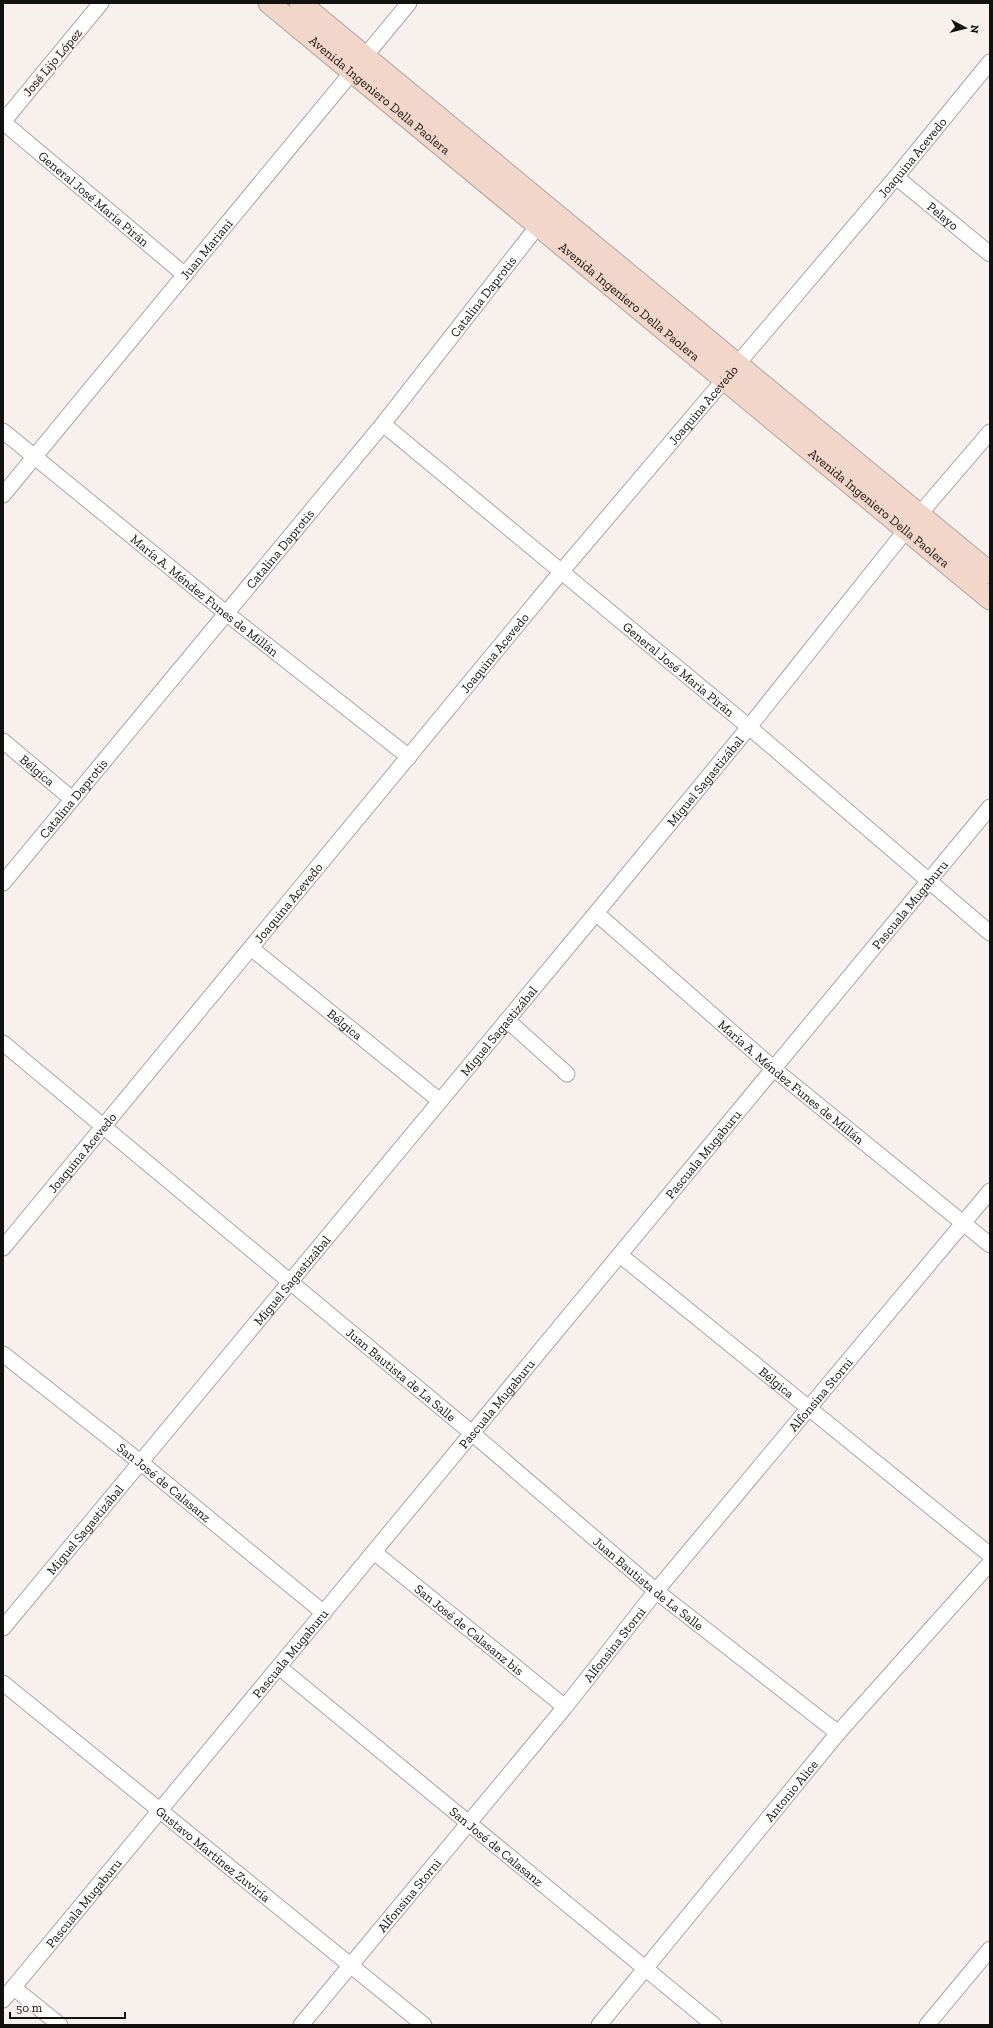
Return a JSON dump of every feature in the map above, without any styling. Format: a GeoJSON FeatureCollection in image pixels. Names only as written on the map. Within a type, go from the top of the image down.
{"type":"FeatureCollection","features":[{"type":"Feature","properties":{"kind":"main road","name":"Avenida Ingeniero Della Paolera"},"geometry":{"type":"LineString","coordinates":[[269,3],[359,64],[912,522],[990,599]]}},
{"type":"Feature","properties":{"kind":"main road","name":"Avenida Ingeniero Della Paolera"},"geometry":{"type":"LineString","coordinates":[[300,3],[359,64]]}},
{"type":"Feature","properties":{"kind":"main road","name":"Avenida Ingeniero Della Paolera"},"geometry":{"type":"LineString","coordinates":[[912,522],[990,573]]}},
{"type":"Feature","properties":{"kind":"street","name":"José Lijo López"},"geometry":{"type":"LineString","coordinates":[[3,122],[101,3]]}},
{"type":"Feature","properties":{"kind":"street","name":"Juan Mariani"},"geometry":{"type":"LineString","coordinates":[[3,495],[409,3]]}},
{"type":"Feature","properties":{"kind":"street","name":"Joaquina Acevedo"},"geometry":{"type":"LineString","coordinates":[[3,1248],[562,572],[896,177],[990,62]]}},
{"type":"Feature","properties":{"kind":"street","name":"General José María Pirán"},"geometry":{"type":"LineString","coordinates":[[3,122],[185,275]]}},
{"type":"Feature","properties":{"kind":"street","name":"Pelayo"},"geometry":{"type":"LineString","coordinates":[[896,177],[990,254]]}},
{"type":"Feature","properties":{"kind":"street","name":"Catalina Daprotis"},"geometry":{"type":"LineString","coordinates":[[3,883],[383,424],[544,218]]}},
{"type":"Feature","properties":{"kind":"street","name":"General José María Pirán"},"geometry":{"type":"LineString","coordinates":[[383,424],[749,727],[928,882],[990,932]]}},
{"type":"Feature","properties":{"kind":"street","name":"María A. Méndez Funes de Millán"},"geometry":{"type":"LineString","coordinates":[[3,431],[226,613],[409,757]]}},
{"type":"Feature","properties":{"kind":"street","name":"Miguel Sagastizábal"},"geometry":{"type":"LineString","coordinates":[[3,1628],[749,727],[912,522],[990,432]]}},
{"type":"Feature","properties":{"kind":"street","name":"Bélgica"},"geometry":{"type":"LineString","coordinates":[[3,742],[72,799]]}},
{"type":"Feature","properties":{"kind":"street","name":"Pascuala Mugaburu"},"geometry":{"type":"LineString","coordinates":[[3,2000],[473,1434],[990,807]]}},
{"type":"Feature","properties":{"kind":"street","name":"María A. Méndez Funes de Millán"},"geometry":{"type":"LineString","coordinates":[[596,913],[774,1069],[990,1245]]}},
{"type":"Feature","properties":{"kind":"street","name":"Bélgica"},"geometry":{"type":"LineString","coordinates":[[251,948],[440,1101]]}},
{"type":"Feature","properties":{"kind":"street"},"geometry":{"type":"LineString","coordinates":[[507,1020],[567,1074]]}},
{"type":"Feature","properties":{"kind":"street","name":"Juan Bautista de La Salle"},"geometry":{"type":"LineString","coordinates":[[3,1043],[473,1434],[656,1591],[838,1733]]}},
{"type":"Feature","properties":{"kind":"street","name":"Alfonsina Storni"},"geometry":{"type":"LineString","coordinates":[[301,2025],[565,1707],[656,1591],[990,1191]]}},
{"type":"Feature","properties":{"kind":"street","name":"Bélgica"},"geometry":{"type":"LineString","coordinates":[[620,1256],[809,1407],[990,1555]]}},
{"type":"Feature","properties":{"kind":"street","name":"San José de Calasanz"},"geometry":{"type":"LineString","coordinates":[[3,1354],[140,1462],[324,1613]]}},
{"type":"Feature","properties":{"kind":"street","name":"San José de Calasanz bis"},"geometry":{"type":"LineString","coordinates":[[374,1552],[565,1707]]}},
{"type":"Feature","properties":{"kind":"street","name":"Antonio Alice"},"geometry":{"type":"LineString","coordinates":[[599,2025],[644,1968],[838,1733],[990,1563]]}},
{"type":"Feature","properties":{"kind":"street","name":"San José de Calasanz"},"geometry":{"type":"LineString","coordinates":[[279,1667],[714,2025]]}},
{"type":"Feature","properties":{"kind":"street","name":"Gustavo Martínez Zuviría"},"geometry":{"type":"LineString","coordinates":[[3,1683],[424,2025]]}},
{"type":"Feature","properties":{"kind":"street"},"geometry":{"type":"LineString","coordinates":[[927,2025],[990,1949]]}},
{"type":"Feature","properties":{"kind":"street"},"geometry":{"type":"LineString","coordinates":[[14,1988],[60,2025]]}}]}
